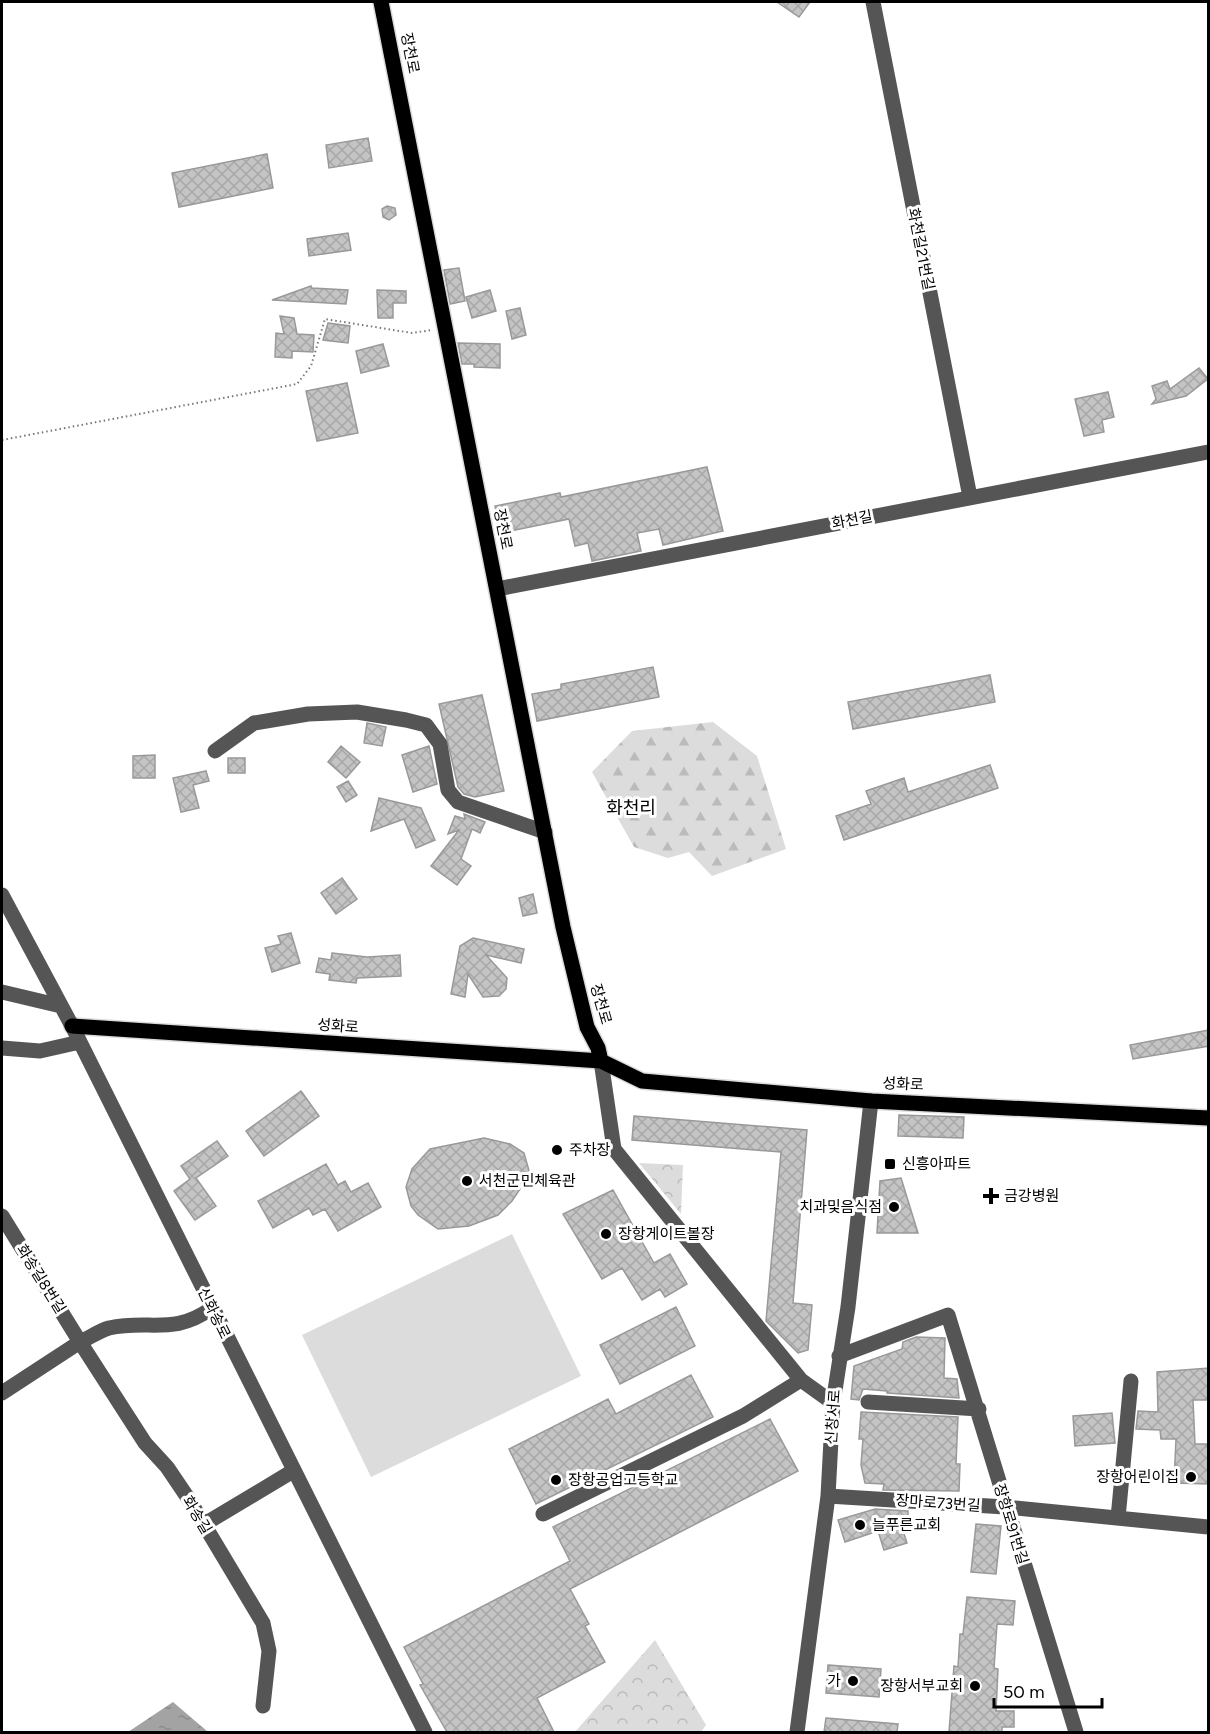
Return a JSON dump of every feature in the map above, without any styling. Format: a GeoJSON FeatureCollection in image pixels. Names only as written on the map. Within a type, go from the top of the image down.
{"type":"FeatureCollection","features":[{"type":"Feature","properties":{"kind":"main road","name":"장천로"},"geometry":{"type":"LineString","coordinates":[[381,2],[563,927],[587,1027],[602,1061]]}},
{"type":"Feature","properties":{"kind":"main road","name":"성화로"},"geometry":{"type":"LineString","coordinates":[[72,1026],[602,1061],[642,1081],[871,1101],[1209,1118]]}},
{"type":"Feature","properties":{"kind":"street","name":"화천길21번길"},"geometry":{"type":"LineString","coordinates":[[873,2],[970,496]]}},
{"type":"Feature","properties":{"kind":"street","name":"화천길"},"geometry":{"type":"LineString","coordinates":[[497,589],[970,496],[1209,452]]}},
{"type":"Feature","properties":{"kind":"street"},"geometry":{"type":"LineString","coordinates":[[215,751],[254,723],[308,714],[357,712],[406,720],[426,725],[440,744],[448,790],[458,802],[545,832]]}},
{"type":"Feature","properties":{"kind":"street","name":"신화송로"},"geometry":{"type":"LineString","coordinates":[[2,895],[72,1026],[425,1732]]}},
{"type":"Feature","properties":{"kind":"street"},"geometry":{"type":"LineString","coordinates":[[2,992],[61,1006]]}},
{"type":"Feature","properties":{"kind":"street"},"geometry":{"type":"LineString","coordinates":[[2,1048],[40,1050],[80,1042]]}},
{"type":"Feature","properties":{"kind":"street"},"geometry":{"type":"LineString","coordinates":[[602,1061],[614,1149],[801,1380],[833,1403]]}},
{"type":"Feature","properties":{"kind":"street","name":"신창서로"},"geometry":{"type":"LineString","coordinates":[[797,1732],[828,1496],[833,1403],[848,1307],[871,1101]]}},
{"type":"Feature","properties":{"kind":"street","name":"화송길8번길"},"geometry":{"type":"LineString","coordinates":[[2,1216],[80,1342]]}},
{"type":"Feature","properties":{"kind":"street"},"geometry":{"type":"LineString","coordinates":[[2,1393],[80,1342],[108,1329],[172,1327],[197,1319],[212,1308]]}},
{"type":"Feature","properties":{"kind":"street","name":"장항로91번길"},"geometry":{"type":"LineString","coordinates":[[839,1356],[948,1315],[979,1409],[1005,1507],[1076,1732]]}},
{"type":"Feature","properties":{"kind":"street","name":"화송길"},"geometry":{"type":"LineString","coordinates":[[80,1342],[145,1443],[167,1467],[190,1501],[263,1623],[270,1651],[263,1706]]}},
{"type":"Feature","properties":{"kind":"street"},"geometry":{"type":"LineString","coordinates":[[543,1514],[743,1416],[801,1380]]}},
{"type":"Feature","properties":{"kind":"street"},"geometry":{"type":"LineString","coordinates":[[1118,1518],[1131,1381]]}},
{"type":"Feature","properties":{"kind":"street"},"geometry":{"type":"LineString","coordinates":[[868,1402],[979,1409]]}},
{"type":"Feature","properties":{"kind":"street"},"geometry":{"type":"LineString","coordinates":[[203,1525],[293,1471]]}},
{"type":"Feature","properties":{"kind":"street","name":"장마로73번길"},"geometry":{"type":"LineString","coordinates":[[828,1496],[1005,1507],[1209,1527]]}},
{"type":"Feature","properties":{"kind":"path"},"geometry":{"type":"LineString","coordinates":[[2,440],[297,384],[310,366],[325,319],[412,333],[444,328]]}},
{"type":"Feature","properties":{"kind":"green space"},"geometry":{"type":"Polygon","coordinates":[[[713,722],[757,756],[786,849],[712,876],[689,852],[668,858],[634,847],[592,772],[632,731],[713,722]]]}},
{"type":"Feature","properties":{"kind":"green space"},"geometry":{"type":"Polygon","coordinates":[[[639,1163],[683,1165],[681,1214],[639,1163]]]}},
{"type":"Feature","properties":{"kind":"green space"},"geometry":{"type":"Polygon","coordinates":[[[512,1234],[581,1376],[371,1477],[302,1335],[512,1234]]]}},
{"type":"Feature","properties":{"kind":"green space"},"geometry":{"type":"Polygon","coordinates":[[[655,1640],[706,1725],[701,1732],[575,1732],[655,1640]]]}},
{"type":"Feature","properties":{"kind":"water"},"geometry":{"type":"Polygon","coordinates":[[[173,1702],[208,1732],[128,1732],[173,1702]]]}},
{"type":"Feature","properties":{"kind":"building"},"geometry":{"type":"Polygon","coordinates":[[[777,2],[810,2],[799,17],[777,2]]]}},
{"type":"Feature","properties":{"kind":"building"},"geometry":{"type":"Polygon","coordinates":[[[368,138],[372,161],[329,168],[326,145],[368,138]]]}},
{"type":"Feature","properties":{"kind":"building"},"geometry":{"type":"Polygon","coordinates":[[[267,154],[273,188],[179,207],[172,173],[267,154]]]}},
{"type":"Feature","properties":{"kind":"building"},"geometry":{"type":"Polygon","coordinates":[[[387,206],[395,208],[396,215],[389,220],[383,217],[382,209],[387,206]]]}},
{"type":"Feature","properties":{"kind":"building"},"geometry":{"type":"Polygon","coordinates":[[[348,233],[351,250],[309,256],[307,239],[348,233]]]}},
{"type":"Feature","properties":{"kind":"building"},"geometry":{"type":"Polygon","coordinates":[[[459,268],[465,301],[450,304],[444,270],[459,268]]]}},
{"type":"Feature","properties":{"kind":"building"},"geometry":{"type":"Polygon","coordinates":[[[311,286],[312,288],[348,290],[346,304],[272,300],[311,286]]]}},
{"type":"Feature","properties":{"kind":"building"},"geometry":{"type":"Polygon","coordinates":[[[377,290],[406,291],[406,303],[393,303],[393,318],[378,318],[377,290]]]}},
{"type":"Feature","properties":{"kind":"building"},"geometry":{"type":"Polygon","coordinates":[[[490,290],[496,311],[472,318],[466,297],[490,290]]]}},
{"type":"Feature","properties":{"kind":"building"},"geometry":{"type":"Polygon","coordinates":[[[520,308],[526,335],[512,339],[506,311],[520,308]]]}},
{"type":"Feature","properties":{"kind":"building"},"geometry":{"type":"Polygon","coordinates":[[[280,316],[294,318],[297,334],[314,335],[313,352],[292,351],[292,358],[275,357],[276,333],[284,334],[280,316]]]}},
{"type":"Feature","properties":{"kind":"building"},"geometry":{"type":"Polygon","coordinates":[[[328,323],[350,326],[348,343],[323,340],[328,323]]]}},
{"type":"Feature","properties":{"kind":"building"},"geometry":{"type":"Polygon","coordinates":[[[458,343],[500,344],[500,368],[462,364],[458,343]]]}},
{"type":"Feature","properties":{"kind":"building"},"geometry":{"type":"Polygon","coordinates":[[[383,344],[389,366],[361,373],[356,351],[383,344]]]}},
{"type":"Feature","properties":{"kind":"building"},"geometry":{"type":"Polygon","coordinates":[[[1199,368],[1208,379],[1186,396],[1152,404],[1156,399],[1152,386],[1167,381],[1170,389],[1199,368]]]}},
{"type":"Feature","properties":{"kind":"building"},"geometry":{"type":"Polygon","coordinates":[[[347,383],[358,433],[317,441],[306,391],[347,383]]]}},
{"type":"Feature","properties":{"kind":"building"},"geometry":{"type":"Polygon","coordinates":[[[1108,392],[1114,417],[1102,420],[1104,432],[1084,436],[1075,399],[1108,392]]]}},
{"type":"Feature","properties":{"kind":"building"},"geometry":{"type":"Polygon","coordinates":[[[707,467],[723,531],[663,545],[659,529],[637,533],[641,551],[592,561],[588,543],[575,546],[569,519],[501,533],[495,506],[560,493],[561,497],[707,467]]]}},
{"type":"Feature","properties":{"kind":"building"},"geometry":{"type":"Polygon","coordinates":[[[653,667],[659,697],[537,721],[532,694],[561,689],[561,684],[653,667]]]}},
{"type":"Feature","properties":{"kind":"building"},"geometry":{"type":"Polygon","coordinates":[[[990,675],[995,702],[853,729],[848,702],[990,675]]]}},
{"type":"Feature","properties":{"kind":"building"},"geometry":{"type":"Polygon","coordinates":[[[482,695],[504,791],[475,797],[464,794],[458,787],[439,704],[482,695]]]}},
{"type":"Feature","properties":{"kind":"building"},"geometry":{"type":"Polygon","coordinates":[[[367,723],[386,727],[382,746],[364,743],[367,723]]]}},
{"type":"Feature","properties":{"kind":"building"},"geometry":{"type":"Polygon","coordinates":[[[341,746],[360,762],[346,778],[328,762],[341,746]]]}},
{"type":"Feature","properties":{"kind":"building"},"geometry":{"type":"Polygon","coordinates":[[[429,746],[437,784],[413,792],[402,755],[429,746]]]}},
{"type":"Feature","properties":{"kind":"building"},"geometry":{"type":"Polygon","coordinates":[[[155,755],[155,778],[133,778],[133,756],[155,755]]]}},
{"type":"Feature","properties":{"kind":"building"},"geometry":{"type":"Polygon","coordinates":[[[228,758],[245,758],[245,773],[228,773],[228,758]]]}},
{"type":"Feature","properties":{"kind":"building"},"geometry":{"type":"Polygon","coordinates":[[[990,765],[998,788],[844,840],[836,816],[871,804],[866,791],[904,778],[908,792],[990,765]]]}},
{"type":"Feature","properties":{"kind":"building"},"geometry":{"type":"Polygon","coordinates":[[[206,771],[209,781],[193,785],[199,808],[181,812],[173,778],[206,771]]]}},
{"type":"Feature","properties":{"kind":"building"},"geometry":{"type":"Polygon","coordinates":[[[348,781],[357,795],[346,802],[337,787],[348,781]]]}},
{"type":"Feature","properties":{"kind":"building"},"geometry":{"type":"Polygon","coordinates":[[[379,798],[421,808],[435,840],[416,848],[404,819],[371,831],[379,798]]]}},
{"type":"Feature","properties":{"kind":"building"},"geometry":{"type":"Polygon","coordinates":[[[464,814],[485,822],[480,833],[472,829],[461,859],[471,866],[457,885],[431,866],[459,830],[448,834],[455,816],[465,819],[464,814]]]}},
{"type":"Feature","properties":{"kind":"building"},"geometry":{"type":"Polygon","coordinates":[[[342,878],[357,899],[336,914],[321,893],[342,878]]]}},
{"type":"Feature","properties":{"kind":"building"},"geometry":{"type":"Polygon","coordinates":[[[533,894],[537,913],[523,916],[519,898],[533,894]]]}},
{"type":"Feature","properties":{"kind":"building"},"geometry":{"type":"Polygon","coordinates":[[[291,933],[300,963],[272,972],[265,948],[281,944],[278,936],[291,933]]]}},
{"type":"Feature","properties":{"kind":"building"},"geometry":{"type":"Polygon","coordinates":[[[473,938],[524,949],[521,963],[486,955],[507,978],[506,989],[499,996],[483,997],[468,974],[465,997],[451,994],[460,946],[473,938]]]}},
{"type":"Feature","properties":{"kind":"building"},"geometry":{"type":"Polygon","coordinates":[[[332,953],[367,957],[400,955],[401,976],[357,978],[356,983],[329,980],[330,974],[316,972],[319,958],[331,960],[332,953]]]}},
{"type":"Feature","properties":{"kind":"building"},"geometry":{"type":"Polygon","coordinates":[[[1209,1030],[1209,1046],[1133,1059],[1130,1045],[1209,1030]]]}},
{"type":"Feature","properties":{"kind":"building"},"geometry":{"type":"Polygon","coordinates":[[[301,1091],[319,1116],[264,1156],[246,1131],[301,1091]]]}},
{"type":"Feature","properties":{"kind":"building"},"geometry":{"type":"Polygon","coordinates":[[[899,1115],[964,1117],[963,1138],[898,1136],[899,1115]]]}},
{"type":"Feature","properties":{"kind":"building"},"geometry":{"type":"Polygon","coordinates":[[[634,1116],[807,1130],[793,1303],[812,1305],[808,1350],[798,1353],[766,1321],[781,1152],[632,1140],[634,1116]]]}},
{"type":"Feature","properties":{"kind":"building","name":"서천군민체육관"},"geometry":{"type":"Polygon","coordinates":[[[484,1138],[510,1144],[524,1153],[530,1174],[512,1201],[498,1215],[469,1226],[438,1229],[418,1215],[411,1206],[406,1187],[412,1169],[430,1149],[484,1138]]]}},
{"type":"Feature","properties":{"kind":"building"},"geometry":{"type":"Polygon","coordinates":[[[217,1141],[228,1156],[196,1178],[216,1206],[195,1220],[174,1191],[190,1179],[181,1166],[217,1141]]]}},
{"type":"Feature","properties":{"kind":"building"},"geometry":{"type":"Polygon","coordinates":[[[326,1164],[338,1185],[345,1181],[351,1192],[368,1183],[381,1207],[338,1231],[325,1209],[313,1215],[309,1208],[273,1228],[258,1201],[326,1164]]]}},
{"type":"Feature","properties":{"kind":"building","name":"치과및음식점"},"geometry":{"type":"Polygon","coordinates":[[[901,1178],[918,1233],[877,1233],[880,1181],[901,1178]]]}},
{"type":"Feature","properties":{"kind":"building","name":"장항게이트볼장"},"geometry":{"type":"Polygon","coordinates":[[[613,1190],[654,1263],[670,1254],[687,1284],[665,1297],[660,1289],[642,1300],[622,1268],[602,1279],[563,1214],[613,1190]]]}},
{"type":"Feature","properties":{"kind":"building"},"geometry":{"type":"Polygon","coordinates":[[[676,1307],[695,1346],[620,1384],[600,1345],[676,1307]]]}},
{"type":"Feature","properties":{"kind":"building"},"geometry":{"type":"Polygon","coordinates":[[[916,1337],[945,1338],[944,1378],[957,1379],[959,1398],[863,1389],[859,1400],[851,1399],[854,1366],[902,1349],[903,1342],[916,1337]]]}},
{"type":"Feature","properties":{"kind":"building"},"geometry":{"type":"Polygon","coordinates":[[[1209,1368],[1209,1400],[1193,1400],[1195,1444],[1209,1444],[1209,1484],[1174,1483],[1176,1439],[1161,1439],[1160,1430],[1136,1429],[1138,1411],[1158,1412],[1157,1372],[1209,1368]]]}},
{"type":"Feature","properties":{"kind":"building"},"geometry":{"type":"Polygon","coordinates":[[[691,1375],[713,1417],[536,1504],[509,1449],[608,1399],[616,1414],[691,1375]]]}},
{"type":"Feature","properties":{"kind":"building"},"geometry":{"type":"Polygon","coordinates":[[[861,1412],[958,1417],[956,1464],[960,1464],[959,1491],[883,1490],[884,1484],[865,1483],[861,1465],[863,1439],[859,1439],[861,1412]]]}},
{"type":"Feature","properties":{"kind":"building"},"geometry":{"type":"Polygon","coordinates":[[[1112,1413],[1115,1443],[1075,1446],[1073,1416],[1112,1413]]]}},
{"type":"Feature","properties":{"kind":"building"},"geometry":{"type":"Polygon","coordinates":[[[770,1419],[798,1471],[570,1589],[589,1624],[585,1626],[605,1662],[537,1698],[554,1732],[447,1732],[420,1685],[423,1684],[404,1647],[570,1561],[553,1527],[770,1419]]]}},
{"type":"Feature","properties":{"kind":"building"},"geometry":{"type":"Polygon","coordinates":[[[875,1509],[908,1511],[908,1518],[899,1518],[907,1543],[884,1550],[878,1531],[845,1542],[838,1520],[875,1509]]]}},
{"type":"Feature","properties":{"kind":"building"},"geometry":{"type":"Polygon","coordinates":[[[976,1524],[1001,1526],[996,1574],[971,1572],[976,1524]]]}},
{"type":"Feature","properties":{"kind":"building"},"geometry":{"type":"Polygon","coordinates":[[[967,1597],[1015,1601],[1013,1625],[997,1624],[994,1668],[998,1669],[996,1711],[1014,1711],[1014,1727],[1002,1727],[1002,1732],[949,1732],[954,1666],[958,1667],[960,1634],[963,1634],[967,1597]]]}},
{"type":"Feature","properties":{"kind":"building","name":"가"},"geometry":{"type":"Polygon","coordinates":[[[828,1665],[881,1669],[879,1697],[826,1693],[828,1665]]]}},
{"type":"Feature","properties":{"kind":"building"},"geometry":{"type":"Polygon","coordinates":[[[826,1718],[898,1724],[897,1732],[824,1732],[826,1718]]]}},
{"type":"Feature","properties":{"kind":"place","name":"주차장"},"geometry":{"type":"Point","coordinates":[557,1150]}},
{"type":"Feature","properties":{"kind":"place","name":"신흥아파트"},"geometry":{"type":"Point","coordinates":[890,1164]}},
{"type":"Feature","properties":{"kind":"place","name":"서천군민체육관"},"geometry":{"type":"Point","coordinates":[467,1181]}},
{"type":"Feature","properties":{"kind":"place","name":"금강병원"},"geometry":{"type":"Point","coordinates":[991,1196]}},
{"type":"Feature","properties":{"kind":"place","name":"치과및음식점"},"geometry":{"type":"Point","coordinates":[894,1207]}},
{"type":"Feature","properties":{"kind":"place","name":"장항게이트볼장"},"geometry":{"type":"Point","coordinates":[606,1234]}},
{"type":"Feature","properties":{"kind":"place","name":"장항어린이집"},"geometry":{"type":"Point","coordinates":[1191,1477]}},
{"type":"Feature","properties":{"kind":"place","name":"장항공업고등학교"},"geometry":{"type":"Point","coordinates":[556,1480]}},
{"type":"Feature","properties":{"kind":"place","name":"늘푸른교회"},"geometry":{"type":"Point","coordinates":[860,1525]}},
{"type":"Feature","properties":{"kind":"place","name":"가"},"geometry":{"type":"Point","coordinates":[853,1681]}},
{"type":"Feature","properties":{"kind":"place","name":"장항서부교회"},"geometry":{"type":"Point","coordinates":[975,1686]}},
{"type":"Feature","properties":{"kind":"district","name":"화천리"},"geometry":{"type":"Point","coordinates":[631,808]}}]}
